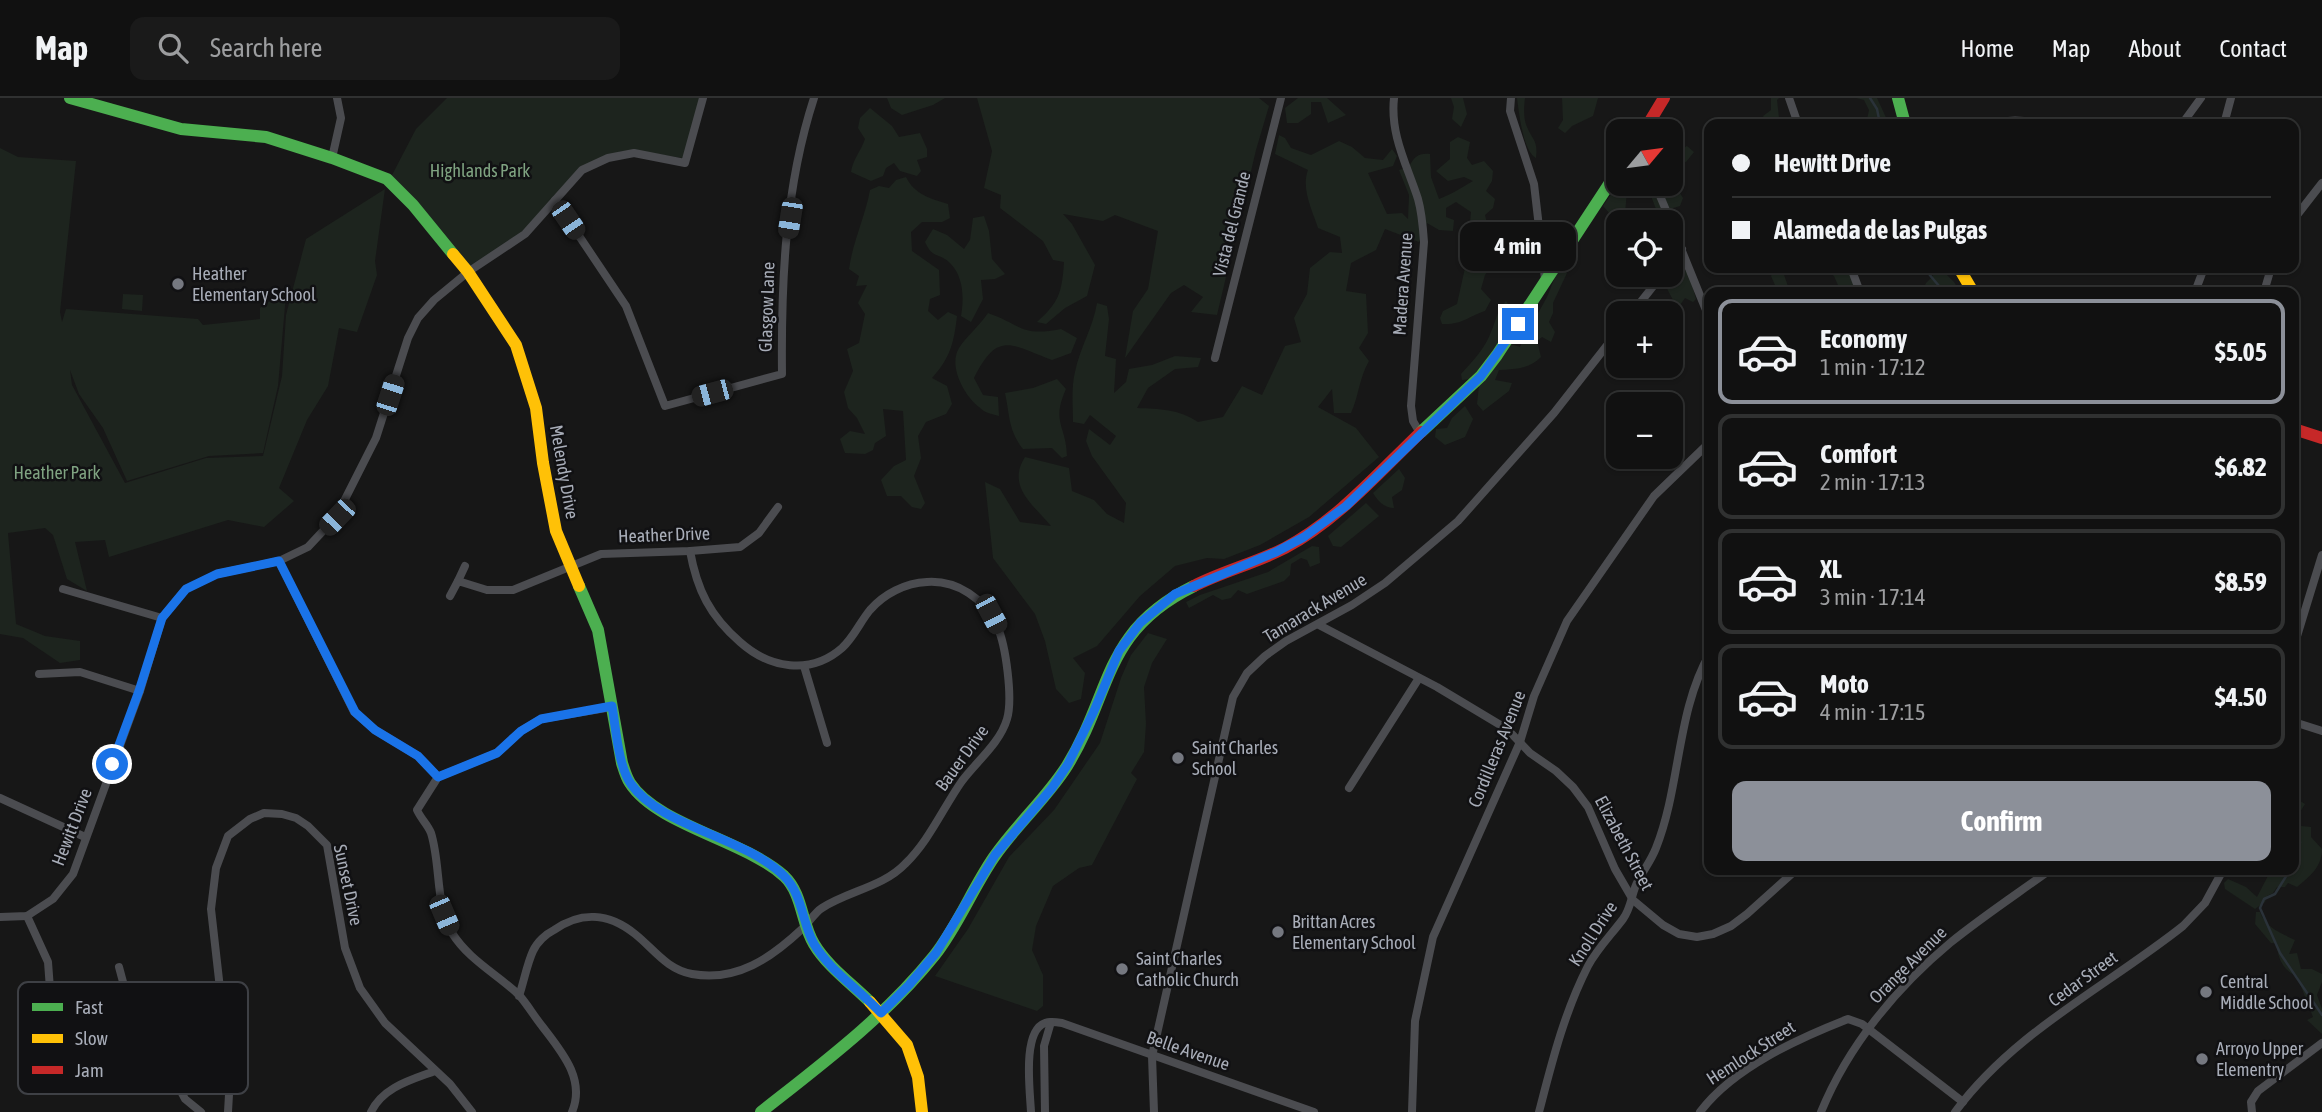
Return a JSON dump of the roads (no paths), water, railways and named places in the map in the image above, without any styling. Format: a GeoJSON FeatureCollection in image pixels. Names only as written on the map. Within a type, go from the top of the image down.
{"type":"FeatureCollection","features":[{"type":"Feature","properties":{"kind":"street","name":"Melendy Drive"},"geometry":{"type":"LineString","coordinates":[[70,98],[170,127],[266,137],[387,179],[413,205],[468,272],[516,345],[536,408],[556,531],[598,630],[622,763],[630,783],[652,806],[754,855],[785,877],[796,892],[813,943],[881,1013],[907,1045],[918,1077],[920,1108]]}},
{"type":"Feature","properties":{"kind":"street"},"geometry":{"type":"LineString","coordinates":[[332,158],[341,118],[337,98]]}},
{"type":"Feature","properties":{"kind":"street","name":"Hewitt Drive"},"geometry":{"type":"LineString","coordinates":[[27,916],[53,899],[73,874],[139,691],[162,618],[186,589],[217,574],[279,561],[308,547],[337,517],[376,438],[408,338],[418,318],[434,300],[468,272],[525,234],[582,170],[608,158],[634,153],[685,163],[703,98]]}},
{"type":"Feature","properties":{"kind":"street","name":"Glasgow Lane"},"geometry":{"type":"LineString","coordinates":[[555,200],[626,306],[665,406],[782,374],[781,294],[785,245],[802,135],[814,98]]}},
{"type":"Feature","properties":{"kind":"street","name":"Madera Avenue"},"geometry":{"type":"LineString","coordinates":[[1394,98],[1394,125],[1398,144],[1419,201],[1423,220],[1424,242],[1410,406],[1413,421],[1420,433]]}},
{"type":"Feature","properties":{"kind":"street"},"geometry":{"type":"LineString","coordinates":[[1511,98],[1510,111],[1534,184],[1545,279]]}},
{"type":"Feature","properties":{"kind":"street"},"geometry":{"type":"LineString","coordinates":[[1651,119],[1664,98]]}},
{"type":"Feature","properties":{"kind":"street"},"geometry":{"type":"LineString","coordinates":[[1789,98],[1796,119]]}},
{"type":"Feature","properties":{"kind":"street"},"geometry":{"type":"LineString","coordinates":[[1898,98],[1904,119]]}},
{"type":"Feature","properties":{"kind":"street"},"geometry":{"type":"LineString","coordinates":[[2186,119],[2201,98]]}},
{"type":"Feature","properties":{"kind":"street"},"geometry":{"type":"LineString","coordinates":[[2225,119],[2231,98]]}},
{"type":"Feature","properties":{"kind":"street","name":"Vista del Grande"},"geometry":{"type":"LineString","coordinates":[[1215,358],[1278,99]]}},
{"type":"Feature","properties":{"kind":"street"},"geometry":{"type":"LineString","coordinates":[[2299,213],[2322,183]]}},
{"type":"Feature","properties":{"kind":"street"},"geometry":{"type":"LineString","coordinates":[[761,1112],[817,1069],[881,1013],[936,953],[995,855],[1052,788],[1068,764],[1090,721],[1119,651],[1140,623],[1161,604],[1187,587],[1256,563],[1304,537],[1346,506],[1481,376],[1606,188]]}},
{"type":"Feature","properties":{"kind":"street"},"geometry":{"type":"LineString","coordinates":[[1683,252],[1704,305]]}},
{"type":"Feature","properties":{"kind":"street"},"geometry":{"type":"LineString","coordinates":[[1641,301],[1653,287]]}},
{"type":"Feature","properties":{"kind":"street","name":"Tamarack Avenue"},"geometry":{"type":"LineString","coordinates":[[1154,1112],[1152,1056],[1233,697],[1247,673],[1286,641],[1319,625],[1385,583],[1458,521],[1554,413],[1606,347]]}},
{"type":"Feature","properties":{"kind":"street"},"geometry":{"type":"LineString","coordinates":[[2299,431],[2322,438]]}},
{"type":"Feature","properties":{"kind":"street","name":"Cordilleras Avenue"},"geometry":{"type":"LineString","coordinates":[[1412,1112],[1415,1021],[1433,937],[1520,742],[1534,696],[1567,621],[1654,496],[1704,448]]}},
{"type":"Feature","properties":{"kind":"street","name":"Heather Drive"},"geometry":{"type":"LineString","coordinates":[[458,581],[487,590],[513,590],[601,554],[740,547],[759,533],[778,507]]}},
{"type":"Feature","properties":{"kind":"street"},"geometry":{"type":"LineString","coordinates":[[690,551],[695,579],[710,611],[730,634],[764,659],[782,666],[804,666],[827,743]]}},
{"type":"Feature","properties":{"kind":"street"},"geometry":{"type":"LineString","coordinates":[[2299,630],[2322,555]]}},
{"type":"Feature","properties":{"kind":"street"},"geometry":{"type":"LineString","coordinates":[[279,561],[355,712],[375,730],[418,756],[438,777]]}},
{"type":"Feature","properties":{"kind":"street"},"geometry":{"type":"LineString","coordinates":[[450,596],[465,566]]}},
{"type":"Feature","properties":{"kind":"street","name":"Bauer Drive"},"geometry":{"type":"LineString","coordinates":[[519,996],[534,949],[547,934],[565,922],[585,916],[606,918],[622,925],[674,968],[692,974],[724,975],[751,967],[766,959],[807,925],[820,909],[888,877],[905,865],[962,782],[999,736],[1009,709],[1006,664],[999,629],[991,614],[973,594],[945,583],[926,582],[906,586],[888,594],[869,611],[841,649],[804,666]]}},
{"type":"Feature","properties":{"kind":"street"},"geometry":{"type":"LineString","coordinates":[[63,589],[162,618]]}},
{"type":"Feature","properties":{"kind":"street","name":"Elizabeth Street"},"geometry":{"type":"LineString","coordinates":[[1319,625],[1507,729],[1530,753],[1564,779],[1588,807],[1615,869],[1633,900],[1663,925],[1679,934],[1697,937],[1713,934],[1747,915],[1791,875]]}},
{"type":"Feature","properties":{"kind":"street","name":"Knoll Drive"},"geometry":{"type":"LineString","coordinates":[[1539,1112],[1558,1035],[1589,965],[1624,918],[1633,900],[1635,888],[1656,848],[1670,802],[1688,711],[1704,667]]}},
{"type":"Feature","properties":{"kind":"street"},"geometry":{"type":"LineString","coordinates":[[39,674],[80,672],[139,691]]}},
{"type":"Feature","properties":{"kind":"street"},"geometry":{"type":"LineString","coordinates":[[1349,788],[1419,678]]}},
{"type":"Feature","properties":{"kind":"street"},"geometry":{"type":"LineString","coordinates":[[572,1112],[577,1088],[567,1059],[519,996],[460,944],[444,915],[430,830],[417,810],[438,777],[497,753],[521,731],[541,719],[612,706]]}},
{"type":"Feature","properties":{"kind":"street"},"geometry":{"type":"LineString","coordinates":[[2299,724],[2322,731]]}},
{"type":"Feature","properties":{"kind":"street"},"geometry":{"type":"LineString","coordinates":[[0,798],[85,837]]}},
{"type":"Feature","properties":{"kind":"street","name":"Sunset Drive"},"geometry":{"type":"LineString","coordinates":[[219,982],[211,909],[216,868],[229,836],[250,819],[264,813],[296,818],[327,845],[345,948],[360,988],[385,1024],[450,1084],[472,1112]]}},
{"type":"Feature","properties":{"kind":"street","name":"Orange Avenue"},"geometry":{"type":"LineString","coordinates":[[1821,1112],[1842,1069],[1867,1030],[1913,978],[1952,941],[2043,875]]}},
{"type":"Feature","properties":{"kind":"street","name":"Cedar Street"},"geometry":{"type":"LineString","coordinates":[[1955,1112],[1994,1066],[2012,1051],[2183,926],[2205,903],[2220,875]]}},
{"type":"Feature","properties":{"kind":"street"},"geometry":{"type":"LineString","coordinates":[[0,916],[27,916],[48,962],[49,982]]}},
{"type":"Feature","properties":{"kind":"street"},"geometry":{"type":"LineString","coordinates":[[119,967],[123,982]]}},
{"type":"Feature","properties":{"kind":"street","name":"Hemlock Street"},"geometry":{"type":"LineString","coordinates":[[1700,1112],[1713,1094],[1746,1071],[1803,1036],[1848,1019],[1862,1024],[1963,1102]]}},
{"type":"Feature","properties":{"kind":"street"},"geometry":{"type":"LineString","coordinates":[[1031,1112],[1029,1058],[1034,1030],[1051,1022],[1044,1046],[1045,1112]]}},
{"type":"Feature","properties":{"kind":"street","name":"Belle Avenue"},"geometry":{"type":"LineString","coordinates":[[1051,1022],[1062,1023],[1314,1112]]}},
{"type":"Feature","properties":{"kind":"street"},"geometry":{"type":"LineString","coordinates":[[2252,1112],[2251,1102],[2258,1091],[2322,1043]]}},
{"type":"Feature","properties":{"kind":"street"},"geometry":{"type":"LineString","coordinates":[[371,1112],[385,1093],[435,1071]]}},
{"type":"Feature","properties":{"kind":"street"},"geometry":{"type":"LineString","coordinates":[[182,1094],[201,1112]]}},
{"type":"Feature","properties":{"kind":"street","name":"Sunset Drive"},"geometry":{"type":"LineString","coordinates":[[229,1112],[230,1094]]}},
{"type":"Feature","properties":{"kind":"waterway"},"geometry":{"type":"LineString","coordinates":[[1870,98],[1877,109],[1879,119]]}},
{"type":"Feature","properties":{"kind":"waterway"},"geometry":{"type":"LineString","coordinates":[[1928,273],[1940,287]]}},
{"type":"Feature","properties":{"kind":"waterway"},"geometry":{"type":"LineString","coordinates":[[2299,840],[2299,845]]}},
{"type":"Feature","properties":{"kind":"waterway"},"geometry":{"type":"LineString","coordinates":[[2287,875],[2275,894],[2264,899],[2260,908],[2280,953],[2322,1015]]}},
{"type":"Feature","properties":{"kind":"place","name":"Heather Elementary School"},"geometry":{"type":"Point","coordinates":[178,284]}},
{"type":"Feature","properties":{"kind":"place","name":"Saint Charles School"},"geometry":{"type":"Point","coordinates":[1178,758]}},
{"type":"Feature","properties":{"kind":"place","name":"Brittan Acres Elementary School"},"geometry":{"type":"Point","coordinates":[1278,932]}},
{"type":"Feature","properties":{"kind":"place","name":"Saint Charles Catholic Church"},"geometry":{"type":"Point","coordinates":[1122,969]}},
{"type":"Feature","properties":{"kind":"place","name":"Central Middle School"},"geometry":{"type":"Point","coordinates":[2206,992]}},
{"type":"Feature","properties":{"kind":"place","name":"Arroyo Upper Elementry"},"geometry":{"type":"Point","coordinates":[2202,1059]}},
{"type":"Feature","properties":{"kind":"park label","name":"Highlands Park"},"geometry":{"type":"Point","coordinates":[480,171]}},
{"type":"Feature","properties":{"kind":"park label","name":"Heather Park"},"geometry":{"type":"Point","coordinates":[57,473]}}]}
